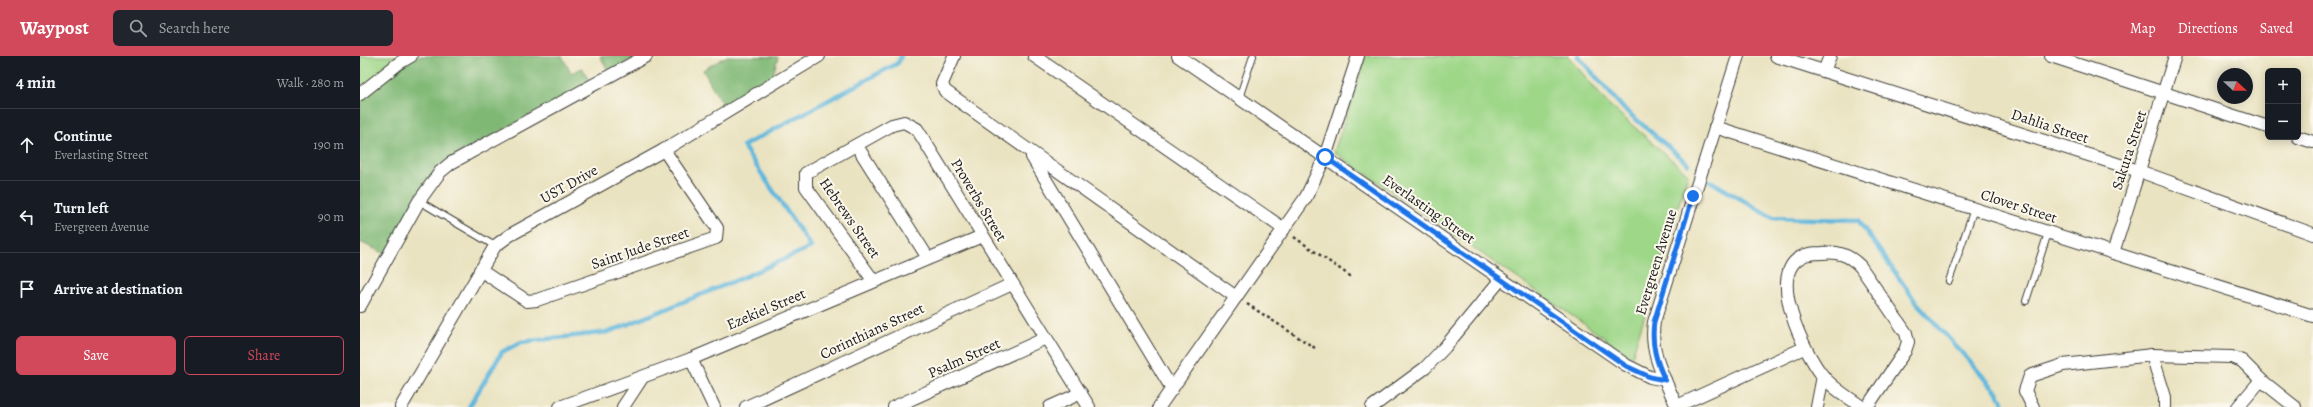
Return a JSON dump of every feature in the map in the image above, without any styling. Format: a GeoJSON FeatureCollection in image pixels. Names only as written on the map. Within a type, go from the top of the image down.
{"type":"FeatureCollection","features":[{"type":"Feature","properties":{"kind":"street"},"geometry":{"type":"LineString","coordinates":[[360,94],[386,72],[411,56]]}},
{"type":"Feature","properties":{"kind":"street"},"geometry":{"type":"LineString","coordinates":[[360,306],[419,201],[440,172],[451,163],[646,56]]}},
{"type":"Feature","properties":{"kind":"street","name":"UST Drive"},"geometry":{"type":"LineString","coordinates":[[401,407],[495,246],[522,228],[664,150],[819,56]]}},
{"type":"Feature","properties":{"kind":"street"},"geometry":{"type":"LineString","coordinates":[[954,56],[942,84],[945,91],[1030,153],[1236,297]]}},
{"type":"Feature","properties":{"kind":"street"},"geometry":{"type":"LineString","coordinates":[[1034,56],[1284,229]]}},
{"type":"Feature","properties":{"kind":"street","name":"Everlasting Street"},"geometry":{"type":"LineString","coordinates":[[1178,56],[1626,366],[1650,377],[1665,380]]}},
{"type":"Feature","properties":{"kind":"street"},"geometry":{"type":"LineString","coordinates":[[1159,407],[1306,197],[1325,157],[1358,56]]}},
{"type":"Feature","properties":{"kind":"street","name":"Evergreen Avenue"},"geometry":{"type":"LineString","coordinates":[[1677,406],[1653,348],[1652,337],[1654,322],[1738,56]]}},
{"type":"Feature","properties":{"kind":"street","name":"Dahlia Street"},"geometry":{"type":"LineString","coordinates":[[1776,56],[2139,171],[2313,234]]}},
{"type":"Feature","properties":{"kind":"street"},"geometry":{"type":"LineString","coordinates":[[1824,71],[1830,56]]}},
{"type":"Feature","properties":{"kind":"street"},"geometry":{"type":"LineString","coordinates":[[2051,56],[2265,126]]}},
{"type":"Feature","properties":{"kind":"street","name":"Sakura Street"},"geometry":{"type":"LineString","coordinates":[[2113,253],[2175,56]]}},
{"type":"Feature","properties":{"kind":"street","name":"Proverbs Street"},"geometry":{"type":"LineString","coordinates":[[806,173],[857,146],[892,125],[904,122],[911,124],[917,129],[1089,407]]}},
{"type":"Feature","properties":{"kind":"street","name":"Clover Street"},"geometry":{"type":"LineString","coordinates":[[1715,127],[2313,316]]}},
{"type":"Feature","properties":{"kind":"street"},"geometry":{"type":"LineString","coordinates":[[2301,138],[2313,142]]}},
{"type":"Feature","properties":{"kind":"street"},"geometry":{"type":"LineString","coordinates":[[857,146],[928,258]]}},
{"type":"Feature","properties":{"kind":"street","name":"Saint Jude Street"},"geometry":{"type":"LineString","coordinates":[[480,270],[522,298],[537,300],[716,238],[717,228],[664,150]]}},
{"type":"Feature","properties":{"kind":"street"},"geometry":{"type":"LineString","coordinates":[[1030,153],[1172,389]]}},
{"type":"Feature","properties":{"kind":"street","name":"Hebrews Street"},"geometry":{"type":"LineString","coordinates":[[806,173],[806,187],[873,280]]}},
{"type":"Feature","properties":{"kind":"street","name":"Ezekiel Street"},"geometry":{"type":"LineString","coordinates":[[560,407],[691,359],[873,280],[982,236]]}},
{"type":"Feature","properties":{"kind":"street"},"geometry":{"type":"LineString","coordinates":[[1862,407],[1823,376],[1804,348],[1791,313],[1787,294],[1789,276],[1793,264],[1801,257],[1830,252],[1842,253],[1852,257],[1903,326],[1908,342],[1900,359],[1867,407]]}},
{"type":"Feature","properties":{"kind":"street"},"geometry":{"type":"LineString","coordinates":[[1372,407],[1425,368],[1445,347],[1501,279]]}},
{"type":"Feature","properties":{"kind":"street","name":"Corinthians Street"},"geometry":{"type":"LineString","coordinates":[[746,407],[1012,284]]}},
{"type":"Feature","properties":{"kind":"street","name":"Psalm Street"},"geometry":{"type":"LineString","coordinates":[[894,407],[1046,338]]}},
{"type":"Feature","properties":{"kind":"street"},"geometry":{"type":"LineString","coordinates":[[1677,406],[1804,348]]}},
{"type":"Feature","properties":{"kind":"street"},"geometry":{"type":"LineString","coordinates":[[2152,355],[2165,397],[2165,407]]}},
{"type":"Feature","properties":{"kind":"street"},"geometry":{"type":"LineString","coordinates":[[2033,407],[2025,391],[2030,376],[2062,365],[2152,355],[2232,357],[2242,361],[2261,380],[2292,406]]}},
{"type":"Feature","properties":{"kind":"street"},"geometry":{"type":"LineString","coordinates":[[691,359],[714,407]]}},
{"type":"Feature","properties":{"kind":"street"},"geometry":{"type":"LineString","coordinates":[[1817,407],[1823,376]]}},
{"type":"Feature","properties":{"kind":"street"},"geometry":{"type":"LineString","coordinates":[[623,407],[642,378]]}},
{"type":"Feature","properties":{"kind":"street"},"geometry":{"type":"LineString","coordinates":[[2238,407],[2261,380]]}},
{"type":"Feature","properties":{"kind":"street"},"geometry":{"type":"LineString","coordinates":[[1050,407],[1081,393]]}},
{"type":"Feature","properties":{"kind":"lane"},"geometry":{"type":"LineString","coordinates":[[1239,98],[1253,56]]}},
{"type":"Feature","properties":{"kind":"lane"},"geometry":{"type":"LineString","coordinates":[[419,201],[495,246]]}},
{"type":"Feature","properties":{"kind":"lane"},"geometry":{"type":"LineString","coordinates":[[1949,281],[1974,209]]}},
{"type":"Feature","properties":{"kind":"lane"},"geometry":{"type":"LineString","coordinates":[[2026,301],[2048,233]]}},
{"type":"Feature","properties":{"kind":"path"},"geometry":{"type":"LineString","coordinates":[[1284,229],[1353,278]]}},
{"type":"Feature","properties":{"kind":"path"},"geometry":{"type":"LineString","coordinates":[[1236,297],[1315,348]]}},
{"type":"Feature","properties":{"kind":"green space"},"geometry":{"type":"Polygon","coordinates":[[[360,56],[411,56],[360,94],[360,56]]]}},
{"type":"Feature","properties":{"kind":"green space"},"geometry":{"type":"Polygon","coordinates":[[[418,56],[562,56],[571,73],[582,68],[591,83],[460,153],[385,254],[360,242],[360,100],[403,64],[418,56]]]}},
{"type":"Feature","properties":{"kind":"green space"},"geometry":{"type":"Polygon","coordinates":[[[600,56],[637,56],[609,72],[600,56]]]}},
{"type":"Feature","properties":{"kind":"green space"},"geometry":{"type":"Polygon","coordinates":[[[727,56],[778,57],[772,79],[724,108],[703,70],[727,56]]]}},
{"type":"Feature","properties":{"kind":"green space"},"geometry":{"type":"Polygon","coordinates":[[[1366,56],[1568,56],[1607,103],[1688,174],[1632,357],[1334,152],[1366,56]]]}},
{"type":"Feature","properties":{"kind":"waterway"},"geometry":{"type":"LineString","coordinates":[[469,407],[502,352],[521,342],[609,332],[742,278],[811,247],[743,146],[898,63],[901,56]]}},
{"type":"Feature","properties":{"kind":"waterway"},"geometry":{"type":"LineString","coordinates":[[1578,56],[1623,108],[1688,164]]}},
{"type":"Feature","properties":{"kind":"waterway"},"geometry":{"type":"LineString","coordinates":[[1710,181],[1773,218],[1858,220],[1916,302],[1998,393],[2005,407]]}},
{"type":"Feature","properties":{"kind":"route"},"geometry":{"type":"LineString","coordinates":[[1325,157],[1626,366],[1650,377],[1665,380],[1653,348],[1652,337],[1654,322],[1693,196]]}}]}
